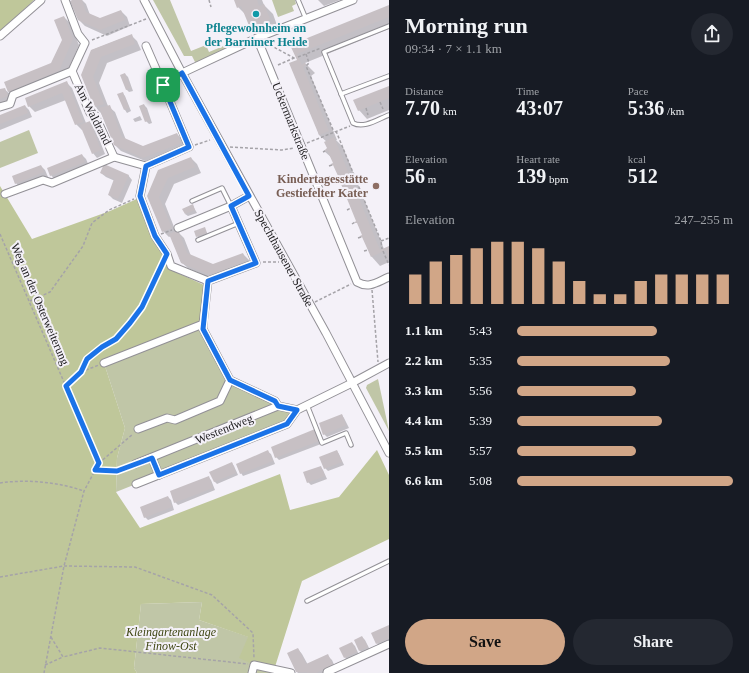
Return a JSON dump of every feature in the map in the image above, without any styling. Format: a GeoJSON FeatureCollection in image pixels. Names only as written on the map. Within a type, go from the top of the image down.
{"type":"FeatureCollection","features":[{"type":"Feature","properties":{"kind":"street"},"geometry":{"type":"LineString","coordinates":[[0,36],[41,0]]}},
{"type":"Feature","properties":{"kind":"street"},"geometry":{"type":"LineString","coordinates":[[0,108],[10,104],[13,95],[72,71],[85,43],[78,34],[65,0]]}},
{"type":"Feature","properties":{"kind":"street","name":"Spechthausener Straße"},"geometry":{"type":"LineString","coordinates":[[144,0],[182,73],[310,305],[389,453]]}},
{"type":"Feature","properties":{"kind":"street"},"geometry":{"type":"LineString","coordinates":[[163,85],[182,73],[257,38],[353,0]]}},
{"type":"Feature","properties":{"kind":"street","name":"Uckermarkstraße"},"geometry":{"type":"LineString","coordinates":[[257,38],[357,282]]}},
{"type":"Feature","properties":{"kind":"street"},"geometry":{"type":"LineString","coordinates":[[5,194],[43,180],[52,183],[114,157],[146,166],[189,147],[146,46]]}},
{"type":"Feature","properties":{"kind":"street","name":"Am Waldrand"},"geometry":{"type":"LineString","coordinates":[[72,71],[90,113],[95,115],[114,157]]}},
{"type":"Feature","properties":{"kind":"street"},"geometry":{"type":"LineString","coordinates":[[146,166],[140,196],[155,236],[167,254],[171,266],[208,281],[256,263],[231,206]]}},
{"type":"Feature","properties":{"kind":"street"},"geometry":{"type":"LineString","coordinates":[[178,228],[231,206],[249,196]]}},
{"type":"Feature","properties":{"kind":"street"},"geometry":{"type":"LineString","coordinates":[[357,282],[363,286],[369,286],[389,277]]}},
{"type":"Feature","properties":{"kind":"street"},"geometry":{"type":"LineString","coordinates":[[208,281],[203,329],[230,380],[275,401],[278,406],[297,410]]}},
{"type":"Feature","properties":{"kind":"street"},"geometry":{"type":"LineString","coordinates":[[104,363],[203,324]]}},
{"type":"Feature","properties":{"kind":"street","name":"Westendweg"},"geometry":{"type":"LineString","coordinates":[[136,484],[287,424],[297,410],[389,363]]}},
{"type":"Feature","properties":{"kind":"street"},"geometry":{"type":"LineString","coordinates":[[138,429],[167,418],[175,420],[220,401],[230,380]]}},
{"type":"Feature","properties":{"kind":"street","name":"Westendweg"},"geometry":{"type":"LineString","coordinates":[[135,464],[278,406]]}},
{"type":"Feature","properties":{"kind":"street"},"geometry":{"type":"LineString","coordinates":[[152,458],[159,475]]}},
{"type":"Feature","properties":{"kind":"street"},"geometry":{"type":"LineString","coordinates":[[327,672],[389,644]]}},
{"type":"Feature","properties":{"kind":"street"},"geometry":{"type":"LineString","coordinates":[[252,673],[254,664],[291,673]]}},
{"type":"Feature","properties":{"kind":"lane"},"geometry":{"type":"LineString","coordinates":[[298,0],[306,19]]}},
{"type":"Feature","properties":{"kind":"lane"},"geometry":{"type":"LineString","coordinates":[[389,26],[324,52],[353,123],[357,126],[363,126],[389,115]]}},
{"type":"Feature","properties":{"kind":"lane"},"geometry":{"type":"LineString","coordinates":[[341,94],[389,76]]}},
{"type":"Feature","properties":{"kind":"lane"},"geometry":{"type":"LineString","coordinates":[[192,201],[222,188],[231,206]]}},
{"type":"Feature","properties":{"kind":"lane"},"geometry":{"type":"LineString","coordinates":[[198,240],[239,223]]}},
{"type":"Feature","properties":{"kind":"lane"},"geometry":{"type":"LineString","coordinates":[[307,405],[322,443],[346,433],[351,445]]}},
{"type":"Feature","properties":{"kind":"lane"},"geometry":{"type":"LineString","coordinates":[[307,601],[389,561]]}},
{"type":"Feature","properties":{"kind":"path"},"geometry":{"type":"LineString","coordinates":[[209,0],[212,7]]}},
{"type":"Feature","properties":{"kind":"path"},"geometry":{"type":"LineString","coordinates":[[85,43],[153,16]]}},
{"type":"Feature","properties":{"kind":"path"},"geometry":{"type":"LineString","coordinates":[[270,45],[295,58],[278,65]]}},
{"type":"Feature","properties":{"kind":"path"},"geometry":{"type":"LineString","coordinates":[[306,54],[309,62],[306,66],[382,242],[382,249]]}},
{"type":"Feature","properties":{"kind":"path"},"geometry":{"type":"LineString","coordinates":[[380,102],[383,109]]}},
{"type":"Feature","properties":{"kind":"path"},"geometry":{"type":"LineString","coordinates":[[366,108],[368,115]]}},
{"type":"Feature","properties":{"kind":"path"},"geometry":{"type":"LineString","coordinates":[[223,147],[282,150],[292,149],[350,126]]}},
{"type":"Feature","properties":{"kind":"path"},"geometry":{"type":"LineString","coordinates":[[189,147],[218,138]]}},
{"type":"Feature","properties":{"kind":"path"},"geometry":{"type":"LineString","coordinates":[[340,193],[344,192]]}},
{"type":"Feature","properties":{"kind":"path"},"geometry":{"type":"LineString","coordinates":[[29,301],[50,292],[83,246],[92,223],[109,210],[140,196]]}},
{"type":"Feature","properties":{"kind":"path"},"geometry":{"type":"LineString","coordinates":[[347,210],[351,208]]}},
{"type":"Feature","properties":{"kind":"path"},"geometry":{"type":"LineString","coordinates":[[155,236],[178,228]]}},
{"type":"Feature","properties":{"kind":"path","name":"Weg an der Osterweiterung"},"geometry":{"type":"LineString","coordinates":[[0,234],[99,463]]}},
{"type":"Feature","properties":{"kind":"path"},"geometry":{"type":"LineString","coordinates":[[382,242],[389,238]]}},
{"type":"Feature","properties":{"kind":"path"},"geometry":{"type":"LineString","coordinates":[[364,251],[368,250]]}},
{"type":"Feature","properties":{"kind":"path"},"geometry":{"type":"LineString","coordinates":[[383,251],[389,265]]}},
{"type":"Feature","properties":{"kind":"path"},"geometry":{"type":"LineString","coordinates":[[81,372],[87,359],[102,347],[116,339],[142,307],[167,254]]}},
{"type":"Feature","properties":{"kind":"path"},"geometry":{"type":"LineString","coordinates":[[256,263],[287,263]]}},
{"type":"Feature","properties":{"kind":"path"},"geometry":{"type":"LineString","coordinates":[[310,305],[357,282]]}},
{"type":"Feature","properties":{"kind":"path"},"geometry":{"type":"LineString","coordinates":[[375,283],[372,290],[378,369]]}},
{"type":"Feature","properties":{"kind":"path"},"geometry":{"type":"LineString","coordinates":[[66,386],[81,372],[104,363]]}},
{"type":"Feature","properties":{"kind":"path"},"geometry":{"type":"LineString","coordinates":[[44,673],[64,566],[84,491],[99,463],[138,429]]}},
{"type":"Feature","properties":{"kind":"path"},"geometry":{"type":"LineString","coordinates":[[95,470],[117,471],[135,464]]}},
{"type":"Feature","properties":{"kind":"path"},"geometry":{"type":"LineString","coordinates":[[0,483],[26,482],[54,484],[68,486],[84,491]]}},
{"type":"Feature","properties":{"kind":"path"},"geometry":{"type":"LineString","coordinates":[[0,577],[64,566],[135,567],[212,595],[253,633],[254,664],[100,648],[63,657],[45,665]]}},
{"type":"Feature","properties":{"kind":"path"},"geometry":{"type":"LineString","coordinates":[[51,637],[63,657]]}},
{"type":"Feature","properties":{"kind":"green space"},"geometry":{"type":"Polygon","coordinates":[[[0,0],[34,0],[0,32],[0,0]]]}},
{"type":"Feature","properties":{"kind":"green space"},"geometry":{"type":"Polygon","coordinates":[[[153,0],[170,0],[191,51],[206,45],[209,52],[238,40],[240,45],[196,64],[192,56],[184,56],[153,0]]]}},
{"type":"Feature","properties":{"kind":"green space"},"geometry":{"type":"Polygon","coordinates":[[[272,0],[295,0],[296,4],[292,6],[294,11],[278,17],[272,0]]]}},
{"type":"Feature","properties":{"kind":"green space"},"geometry":{"type":"Polygon","coordinates":[[[29,130],[38,153],[0,168],[0,142],[29,130]]]}},
{"type":"Feature","properties":{"kind":"green space"},"geometry":{"type":"Polygon","coordinates":[[[0,186],[32,239],[110,211],[139,198],[154,237],[169,269],[204,285],[203,324],[104,363],[125,428],[117,458],[116,492],[140,528],[280,474],[290,510],[339,497],[377,450],[389,475],[389,539],[302,581],[274,670],[254,665],[239,658],[248,637],[199,620],[202,602],[141,604],[134,668],[137,673],[0,673],[0,186]]]}},
{"type":"Feature","properties":{"kind":"green space"},"geometry":{"type":"Polygon","coordinates":[[[203,324],[230,380],[297,410],[287,424],[116,492],[117,458],[125,428],[104,363],[203,324]]]}},
{"type":"Feature","properties":{"kind":"green space"},"geometry":{"type":"Polygon","coordinates":[[[378,379],[389,431],[366,388],[367,385],[378,379]]]}},
{"type":"Feature","properties":{"kind":"green space","name":"Kleingartenanlage Finow-Ost"},"geometry":{"type":"Polygon","coordinates":[[[202,602],[199,620],[249,637],[274,670],[273,673],[137,673],[134,668],[141,604],[202,602]]]}},
{"type":"Feature","properties":{"kind":"building"},"geometry":{"type":"Polygon","coordinates":[[[82,0],[86,12],[100,18],[121,10],[125,20],[100,30],[78,20],[70,1],[82,0]]]}},
{"type":"Feature","properties":{"kind":"building","name":"Pflegewohnheim an der Barnimer Heide"},"geometry":{"type":"Polygon","coordinates":[[[234,0],[257,0],[259,6],[264,4],[270,19],[250,28],[241,6],[237,8],[234,0]]]}},
{"type":"Feature","properties":{"kind":"building"},"geometry":{"type":"Polygon","coordinates":[[[389,5],[389,17],[297,54],[302,65],[304,63],[306,64],[303,67],[329,131],[319,135],[289,63],[297,60],[290,45],[389,5]]]}},
{"type":"Feature","properties":{"kind":"building"},"geometry":{"type":"Polygon","coordinates":[[[64,16],[73,39],[59,71],[8,92],[4,82],[51,63],[62,40],[54,20],[64,16]]]}},
{"type":"Feature","properties":{"kind":"building"},"geometry":{"type":"Polygon","coordinates":[[[132,34],[135,44],[101,57],[93,77],[104,104],[94,107],[81,75],[91,50],[132,34]]]}},
{"type":"Feature","properties":{"kind":"building"},"geometry":{"type":"Polygon","coordinates":[[[125,73],[131,88],[126,90],[120,75],[125,73]]]}},
{"type":"Feature","properties":{"kind":"building"},"geometry":{"type":"Polygon","coordinates":[[[67,81],[83,122],[75,125],[62,93],[28,107],[25,98],[67,81]]]}},
{"type":"Feature","properties":{"kind":"building"},"geometry":{"type":"Polygon","coordinates":[[[389,86],[389,98],[358,111],[353,100],[389,86]]]}},
{"type":"Feature","properties":{"kind":"building"},"geometry":{"type":"Polygon","coordinates":[[[5,88],[8,96],[0,99],[0,89],[5,88]]]}},
{"type":"Feature","properties":{"kind":"building"},"geometry":{"type":"Polygon","coordinates":[[[123,92],[129,108],[124,110],[117,94],[123,92]]]}},
{"type":"Feature","properties":{"kind":"building"},"geometry":{"type":"Polygon","coordinates":[[[144,104],[150,120],[145,122],[139,106],[144,104]]]}},
{"type":"Feature","properties":{"kind":"building"},"geometry":{"type":"Polygon","coordinates":[[[25,105],[28,113],[0,124],[0,115],[25,105]]]}},
{"type":"Feature","properties":{"kind":"building"},"geometry":{"type":"Polygon","coordinates":[[[110,105],[122,137],[143,146],[177,133],[181,143],[143,158],[114,145],[99,108],[110,105]]]}},
{"type":"Feature","properties":{"kind":"building"},"geometry":{"type":"Polygon","coordinates":[[[90,121],[101,150],[92,154],[80,125],[90,121]]]}},
{"type":"Feature","properties":{"kind":"building"},"geometry":{"type":"Polygon","coordinates":[[[334,137],[380,250],[389,246],[389,259],[386,250],[371,257],[362,237],[361,238],[360,236],[362,235],[357,223],[355,223],[356,221],[339,179],[338,180],[337,178],[339,178],[333,165],[332,166],[331,164],[333,163],[327,150],[326,152],[324,151],[327,148],[324,142],[334,137]]]}},
{"type":"Feature","properties":{"kind":"building"},"geometry":{"type":"Polygon","coordinates":[[[82,154],[85,162],[50,176],[47,168],[82,154]]]}},
{"type":"Feature","properties":{"kind":"building"},"geometry":{"type":"Polygon","coordinates":[[[191,157],[195,167],[168,178],[159,197],[172,228],[162,232],[147,196],[158,170],[191,157]]]}},
{"type":"Feature","properties":{"kind":"building"},"geometry":{"type":"Polygon","coordinates":[[[104,164],[129,175],[118,199],[108,195],[114,179],[100,173],[104,164]]]}},
{"type":"Feature","properties":{"kind":"building"},"geometry":{"type":"Polygon","coordinates":[[[41,165],[44,172],[15,184],[12,176],[41,165]]]}},
{"type":"Feature","properties":{"kind":"building"},"geometry":{"type":"Polygon","coordinates":[[[193,204],[195,210],[185,214],[182,209],[193,204]]]}},
{"type":"Feature","properties":{"kind":"building"},"geometry":{"type":"Polygon","coordinates":[[[205,227],[207,233],[196,237],[194,231],[205,227]]]}},
{"type":"Feature","properties":{"kind":"building"},"geometry":{"type":"Polygon","coordinates":[[[178,230],[187,253],[213,264],[243,253],[246,261],[210,275],[181,263],[169,234],[178,230]]]}},
{"type":"Feature","properties":{"kind":"building"},"geometry":{"type":"Polygon","coordinates":[[[342,414],[346,425],[323,435],[319,423],[342,414]]]}},
{"type":"Feature","properties":{"kind":"building"},"geometry":{"type":"Polygon","coordinates":[[[315,429],[319,441],[275,458],[271,447],[315,429]]]}},
{"type":"Feature","properties":{"kind":"building"},"geometry":{"type":"Polygon","coordinates":[[[268,450],[273,461],[240,474],[236,464],[268,450]]]}},
{"type":"Feature","properties":{"kind":"building"},"geometry":{"type":"Polygon","coordinates":[[[337,450],[342,462],[324,469],[319,457],[337,450]]]}},
{"type":"Feature","properties":{"kind":"building"},"geometry":{"type":"Polygon","coordinates":[[[232,462],[236,473],[214,482],[209,472],[232,462]]]}},
{"type":"Feature","properties":{"kind":"building"},"geometry":{"type":"Polygon","coordinates":[[[321,466],[325,476],[307,483],[303,472],[321,466]]]}},
{"type":"Feature","properties":{"kind":"building"},"geometry":{"type":"Polygon","coordinates":[[[209,476],[213,488],[174,503],[170,491],[209,476]]]}},
{"type":"Feature","properties":{"kind":"building"},"geometry":{"type":"Polygon","coordinates":[[[168,496],[172,507],[144,518],[140,507],[168,496]]]}},
{"type":"Feature","properties":{"kind":"building"},"geometry":{"type":"Polygon","coordinates":[[[389,625],[389,638],[376,644],[371,633],[389,625]]]}},
{"type":"Feature","properties":{"kind":"building"},"geometry":{"type":"Polygon","coordinates":[[[362,636],[368,647],[359,651],[354,640],[362,636]]]}},
{"type":"Feature","properties":{"kind":"building"},"geometry":{"type":"Polygon","coordinates":[[[352,642],[357,652],[344,658],[339,648],[352,642]]]}},
{"type":"Feature","properties":{"kind":"building"},"geometry":{"type":"Polygon","coordinates":[[[298,648],[306,664],[328,654],[333,665],[316,673],[296,672],[287,653],[298,648]]]}},
{"type":"Feature","properties":{"kind":"place","name":"Pflegewohnheim an der Barnimer Heide"},"geometry":{"type":"Point","coordinates":[256,14]}},
{"type":"Feature","properties":{"kind":"place","name":"Kindertagesstätte Gestiefelter Kater"},"geometry":{"type":"Point","coordinates":[376,186]}},
{"type":"Feature","properties":{"kind":"route"},"geometry":{"type":"LineString","coordinates":[[182,73],[249,196],[231,206],[256,263],[208,281],[203,329],[230,380],[275,401],[278,406],[297,410],[287,424],[159,475],[152,458],[117,471],[95,470],[99,463],[66,386],[81,372],[87,359],[102,347],[116,339],[130,323],[142,307],[167,254],[155,236],[140,196],[146,166],[189,147],[163,85],[182,73]]}}]}
